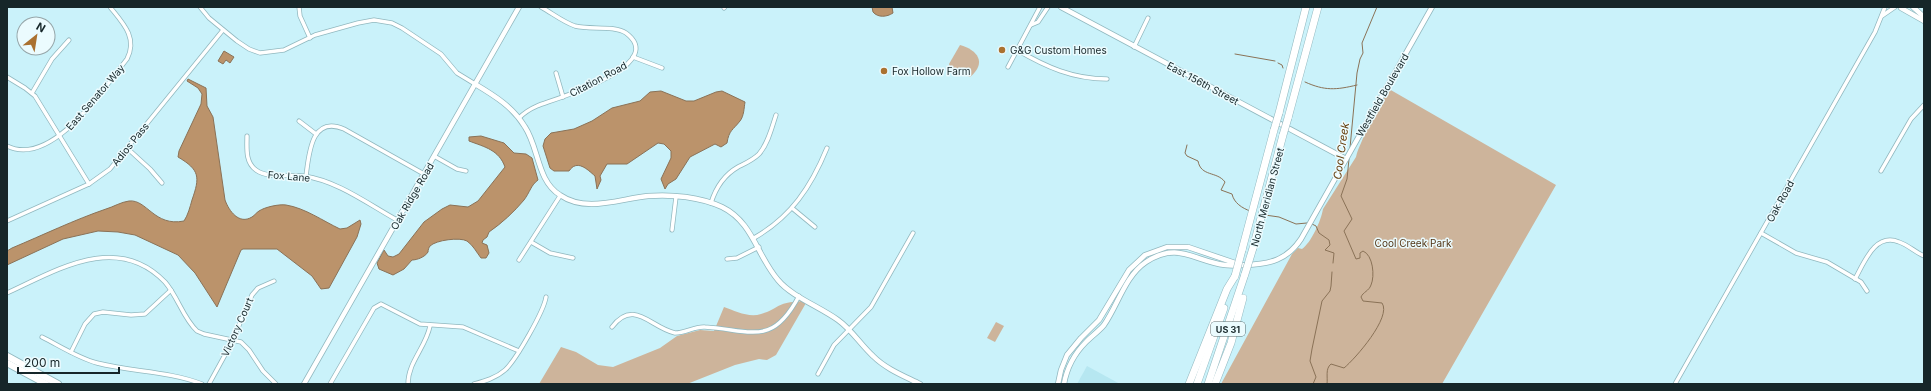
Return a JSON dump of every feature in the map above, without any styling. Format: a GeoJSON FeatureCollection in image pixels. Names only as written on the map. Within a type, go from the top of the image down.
{"type":"FeatureCollection","features":[{"type":"Feature","properties":{"kind":"highway","name":"North Meridian Street"},"geometry":{"type":"LineString","coordinates":[[1197,384],[1235,276],[1306,7]]}},
{"type":"Feature","properties":{"kind":"highway","name":"North Meridian Street"},"geometry":{"type":"LineString","coordinates":[[1208,384],[1253,248],[1318,7]]}},
{"type":"Feature","properties":{"kind":"highway"},"geometry":{"type":"LineString","coordinates":[[1216,384],[1236,325],[1244,290],[1245,274]]}},
{"type":"Feature","properties":{"kind":"highway"},"geometry":{"type":"LineString","coordinates":[[1189,384],[1227,289],[1235,276]]}},
{"type":"Feature","properties":{"kind":"main road"},"geometry":{"type":"LineString","coordinates":[[7,356],[54,383]]}},
{"type":"Feature","properties":{"kind":"main road"},"geometry":{"type":"LineString","coordinates":[[7,363],[46,384]]}},
{"type":"Feature","properties":{"kind":"street","name":"East Senator Way"},"geometry":{"type":"LineString","coordinates":[[7,146],[20,150],[30,149],[60,135],[78,119],[129,55],[131,44],[130,36],[110,7]]}},
{"type":"Feature","properties":{"kind":"street"},"geometry":{"type":"LineString","coordinates":[[200,7],[223,30],[243,46],[260,53],[284,50],[310,38],[367,21],[380,20],[392,23],[441,54],[457,73],[504,102],[519,118],[531,137],[544,178],[550,187],[560,196],[573,202],[592,204],[647,197],[676,196],[723,207],[736,216],[754,238],[778,281],[850,329],[879,361],[920,384]]}},
{"type":"Feature","properties":{"kind":"street"},"geometry":{"type":"LineString","coordinates":[[299,7],[300,16],[310,38]]}},
{"type":"Feature","properties":{"kind":"street","name":"Oak Ridge Road"},"geometry":{"type":"LineString","coordinates":[[304,384],[519,7]]}},
{"type":"Feature","properties":{"kind":"street","name":"Citation Road"},"geometry":{"type":"LineString","coordinates":[[519,118],[532,108],[581,90],[623,69],[628,65],[633,57],[634,44],[622,31],[576,26],[541,7]]}},
{"type":"Feature","properties":{"kind":"street"},"geometry":{"type":"LineString","coordinates":[[1008,67],[1040,7]]}},
{"type":"Feature","properties":{"kind":"street"},"geometry":{"type":"LineString","coordinates":[[1031,25],[1042,18],[1048,7]]}},
{"type":"Feature","properties":{"kind":"street","name":"East 156th Street"},"geometry":{"type":"LineString","coordinates":[[1061,7],[1346,158]]}},
{"type":"Feature","properties":{"kind":"street","name":"Westfield Boulevard"},"geometry":{"type":"LineString","coordinates":[[1064,384],[1072,358],[1103,326],[1132,276],[1146,262],[1156,256],[1175,252],[1196,256],[1225,265],[1254,265],[1270,263],[1286,255],[1299,242],[1432,7]]}},
{"type":"Feature","properties":{"kind":"street","name":"Oak Road"},"geometry":{"type":"LineString","coordinates":[[1675,384],[1876,32],[1884,7]]}},
{"type":"Feature","properties":{"kind":"street"},"geometry":{"type":"LineString","coordinates":[[1882,16],[1895,7],[1902,7],[1924,21]]}},
{"type":"Feature","properties":{"kind":"street"},"geometry":{"type":"LineString","coordinates":[[1913,7],[1924,17]]}},
{"type":"Feature","properties":{"kind":"street"},"geometry":{"type":"LineString","coordinates":[[1134,47],[1148,18]]}},
{"type":"Feature","properties":{"kind":"street","name":"Adios Pass"},"geometry":{"type":"LineString","coordinates":[[7,221],[89,184],[110,169],[223,30]]}},
{"type":"Feature","properties":{"kind":"street"},"geometry":{"type":"LineString","coordinates":[[32,93],[52,59],[69,40]]}},
{"type":"Feature","properties":{"kind":"street"},"geometry":{"type":"LineString","coordinates":[[1016,50],[1053,70],[1081,78],[1107,79]]}},
{"type":"Feature","properties":{"kind":"street"},"geometry":{"type":"LineString","coordinates":[[633,57],[662,68]]}},
{"type":"Feature","properties":{"kind":"street"},"geometry":{"type":"LineString","coordinates":[[556,73],[563,97]]}},
{"type":"Feature","properties":{"kind":"street"},"geometry":{"type":"LineString","coordinates":[[7,77],[32,93],[60,135],[89,184]]}},
{"type":"Feature","properties":{"kind":"street"},"geometry":{"type":"LineString","coordinates":[[1880,171],[1911,119],[1924,106]]}},
{"type":"Feature","properties":{"kind":"street"},"geometry":{"type":"LineString","coordinates":[[711,203],[717,187],[724,178],[731,172],[755,158],[762,151],[776,115]]}},
{"type":"Feature","properties":{"kind":"street"},"geometry":{"type":"LineString","coordinates":[[299,121],[316,134]]}},
{"type":"Feature","properties":{"kind":"street"},"geometry":{"type":"LineString","coordinates":[[306,176],[311,144],[316,134],[327,127],[341,127],[424,174]]}},
{"type":"Feature","properties":{"kind":"street","name":"Fox Lane"},"geometry":{"type":"LineString","coordinates":[[247,136],[248,159],[256,170],[267,174],[306,176],[336,186],[397,220]]}},
{"type":"Feature","properties":{"kind":"street"},"geometry":{"type":"LineString","coordinates":[[127,148],[150,168],[162,184]]}},
{"type":"Feature","properties":{"kind":"street"},"geometry":{"type":"LineString","coordinates":[[754,238],[774,226],[792,208],[813,181],[827,148]]}},
{"type":"Feature","properties":{"kind":"street"},"geometry":{"type":"LineString","coordinates":[[434,156],[456,169],[466,171]]}},
{"type":"Feature","properties":{"kind":"street"},"geometry":{"type":"LineString","coordinates":[[519,260],[560,196]]}},
{"type":"Feature","properties":{"kind":"street"},"geometry":{"type":"LineString","coordinates":[[672,230],[676,196]]}},
{"type":"Feature","properties":{"kind":"street"},"geometry":{"type":"LineString","coordinates":[[792,208],[815,227]]}},
{"type":"Feature","properties":{"kind":"street"},"geometry":{"type":"LineString","coordinates":[[818,374],[834,345],[871,307],[913,233]]}},
{"type":"Feature","properties":{"kind":"street"},"geometry":{"type":"LineString","coordinates":[[1761,233],[1796,253],[1822,260],[1855,279],[1864,286],[1867,291]]}},
{"type":"Feature","properties":{"kind":"street"},"geometry":{"type":"LineString","coordinates":[[1855,279],[1872,249],[1882,242],[1891,240],[1898,241],[1924,256]]}},
{"type":"Feature","properties":{"kind":"street"},"geometry":{"type":"LineString","coordinates":[[531,242],[550,253],[573,258]]}},
{"type":"Feature","properties":{"kind":"street"},"geometry":{"type":"LineString","coordinates":[[727,259],[737,258],[759,247]]}},
{"type":"Feature","properties":{"kind":"street","name":"Westfield Boulevard"},"geometry":{"type":"LineString","coordinates":[[1058,384],[1061,370],[1068,355],[1081,338],[1099,320],[1129,270],[1145,255],[1167,247],[1188,247],[1236,264],[1254,265]]}},
{"type":"Feature","properties":{"kind":"street"},"geometry":{"type":"LineString","coordinates":[[7,292],[74,263],[101,257],[121,258],[140,265],[161,278],[171,290],[196,331],[233,340],[244,345],[263,371],[276,384]]}},
{"type":"Feature","properties":{"kind":"street","name":"Victory Court"},"geometry":{"type":"LineString","coordinates":[[209,384],[233,340],[252,295],[258,288],[274,281]]}},
{"type":"Feature","properties":{"kind":"street"},"geometry":{"type":"LineString","coordinates":[[71,352],[85,324],[94,314],[103,312],[142,315],[150,311],[171,290]]}},
{"type":"Feature","properties":{"kind":"street"},"geometry":{"type":"LineString","coordinates":[[612,327],[621,317],[633,314],[640,316],[675,334],[703,327],[748,333],[759,332],[773,328],[784,320],[799,296]]}},
{"type":"Feature","properties":{"kind":"street"},"geometry":{"type":"LineString","coordinates":[[474,384],[490,379],[504,371],[519,351],[543,308],[546,297]]}},
{"type":"Feature","properties":{"kind":"street"},"geometry":{"type":"LineString","coordinates":[[330,384],[374,308],[379,305],[387,306],[416,323],[430,326],[464,327],[519,351]]}},
{"type":"Feature","properties":{"kind":"street"},"geometry":{"type":"LineString","coordinates":[[408,384],[409,371],[426,340],[430,326]]}},
{"type":"Feature","properties":{"kind":"street"},"geometry":{"type":"LineString","coordinates":[[42,337],[87,360],[103,364],[164,373],[202,384]]}},
{"type":"Feature","properties":{"kind":"shaded area"},"geometry":{"type":"Polygon","coordinates":[[[872,7],[892,7],[893,13],[880,16],[873,12],[872,7]]]}},
{"type":"Feature","properties":{"kind":"shaded area"},"geometry":{"type":"Polygon","coordinates":[[[224,51],[234,57],[230,63],[226,60],[223,64],[218,61],[224,51]]]}},
{"type":"Feature","properties":{"kind":"shaded area"},"geometry":{"type":"Polygon","coordinates":[[[188,79],[206,88],[207,106],[213,117],[225,200],[235,216],[247,219],[265,208],[276,205],[286,205],[307,212],[340,229],[347,228],[360,220],[361,224],[357,237],[329,288],[321,289],[312,276],[277,249],[243,249],[241,250],[217,307],[195,273],[178,255],[135,235],[118,232],[98,231],[63,239],[7,265],[7,251],[12,248],[120,203],[129,201],[135,202],[141,204],[158,217],[165,220],[174,222],[184,221],[190,208],[197,180],[191,166],[178,157],[179,151],[201,104],[202,94],[198,88],[187,81],[188,79]]]}},
{"type":"Feature","properties":{"kind":"shaded area"},"geometry":{"type":"Polygon","coordinates":[[[661,91],[686,101],[694,101],[722,91],[745,102],[743,114],[740,121],[730,133],[727,143],[721,147],[715,144],[690,157],[676,179],[668,184],[665,189],[661,179],[671,158],[671,151],[664,144],[658,143],[627,164],[607,164],[600,176],[601,180],[597,189],[595,176],[582,166],[579,165],[572,167],[569,171],[554,171],[550,168],[543,146],[545,139],[551,133],[574,129],[592,121],[612,108],[640,101],[650,92],[661,91]]]}},
{"type":"Feature","properties":{"kind":"shaded area"},"geometry":{"type":"Polygon","coordinates":[[[481,136],[504,143],[514,153],[526,154],[532,158],[538,180],[512,213],[489,232],[487,237],[483,240],[482,243],[487,245],[489,253],[486,258],[481,258],[467,241],[459,239],[448,240],[433,244],[430,246],[425,255],[418,259],[412,260],[404,269],[393,275],[379,269],[377,263],[384,250],[388,256],[393,257],[399,254],[424,222],[442,209],[450,205],[468,207],[478,201],[505,167],[499,157],[491,150],[469,141],[469,137],[481,136]]]}},
{"type":"Feature","properties":{"kind":"shaded area"},"geometry":{"type":"Polygon","coordinates":[[[1087,366],[1120,384],[1077,384],[1087,366]]]}},
{"type":"Feature","properties":{"kind":"green space"},"geometry":{"type":"Polygon","coordinates":[[[960,45],[972,50],[978,58],[978,67],[970,77],[950,67],[949,64],[960,45]]]}},
{"type":"Feature","properties":{"kind":"green space","name":"Cool Creek Park"},"geometry":{"type":"Polygon","coordinates":[[[1389,89],[1556,185],[1442,384],[1221,384],[1292,254],[1298,248],[1302,249],[1312,237],[1323,209],[1356,157],[1366,129],[1389,89]]]}},
{"type":"Feature","properties":{"kind":"green space"},"geometry":{"type":"Polygon","coordinates":[[[801,299],[806,303],[776,355],[767,360],[759,359],[735,365],[687,384],[539,384],[561,347],[576,352],[598,365],[613,367],[660,348],[677,336],[700,330],[714,331],[724,307],[742,314],[756,315],[767,312],[783,304],[799,302],[801,299]]]}},
{"type":"Feature","properties":{"kind":"green space"},"geometry":{"type":"Polygon","coordinates":[[[996,322],[1004,326],[995,342],[987,338],[996,322]]]}},
{"type":"Feature","properties":{"kind":"waterway","name":"Cool Creek"},"geometry":{"type":"LineString","coordinates":[[1350,148],[1357,73],[1363,53],[1362,43],[1377,7]]}},
{"type":"Feature","properties":{"kind":"waterway"},"geometry":{"type":"LineString","coordinates":[[1235,54],[1275,61]]}},
{"type":"Feature","properties":{"kind":"waterway"},"geometry":{"type":"LineString","coordinates":[[1278,63],[1282,65],[1283,68]]}},
{"type":"Feature","properties":{"kind":"waterway"},"geometry":{"type":"LineString","coordinates":[[1305,82],[1331,89],[1357,85]]}},
{"type":"Feature","properties":{"kind":"waterway"},"geometry":{"type":"LineString","coordinates":[[1187,145],[1185,153],[1187,156],[1198,161],[1202,169],[1206,172],[1222,179],[1225,182],[1221,190],[1232,194],[1239,205],[1250,211]]}},
{"type":"Feature","properties":{"kind":"waterway","name":"Cool Creek"},"geometry":{"type":"LineString","coordinates":[[1327,384],[1327,371],[1329,366],[1331,364],[1344,368],[1349,363],[1371,337],[1382,318],[1384,309],[1382,303],[1363,301],[1361,297],[1370,287],[1372,281],[1373,271],[1371,261],[1363,251],[1360,253],[1360,258],[1356,259],[1344,231],[1352,219],[1341,196],[1347,179],[1349,159]]}},
{"type":"Feature","properties":{"kind":"waterway"},"geometry":{"type":"LineString","coordinates":[[1265,215],[1279,217],[1296,224],[1307,223]]}},
{"type":"Feature","properties":{"kind":"waterway"},"geometry":{"type":"LineString","coordinates":[[1312,224],[1316,226],[1319,233],[1329,240],[1330,245],[1325,250],[1334,253],[1333,263]]}},
{"type":"Feature","properties":{"kind":"waterway"},"geometry":{"type":"LineString","coordinates":[[1313,384],[1316,377],[1310,361],[1312,349],[1322,301],[1330,291],[1332,272]]}},
{"type":"Feature","properties":{"kind":"place","name":"G&G Custom Homes"},"geometry":{"type":"Point","coordinates":[1002,50]}},
{"type":"Feature","properties":{"kind":"place","name":"Fox Hollow Farm"},"geometry":{"type":"Point","coordinates":[884,71]}}]}
